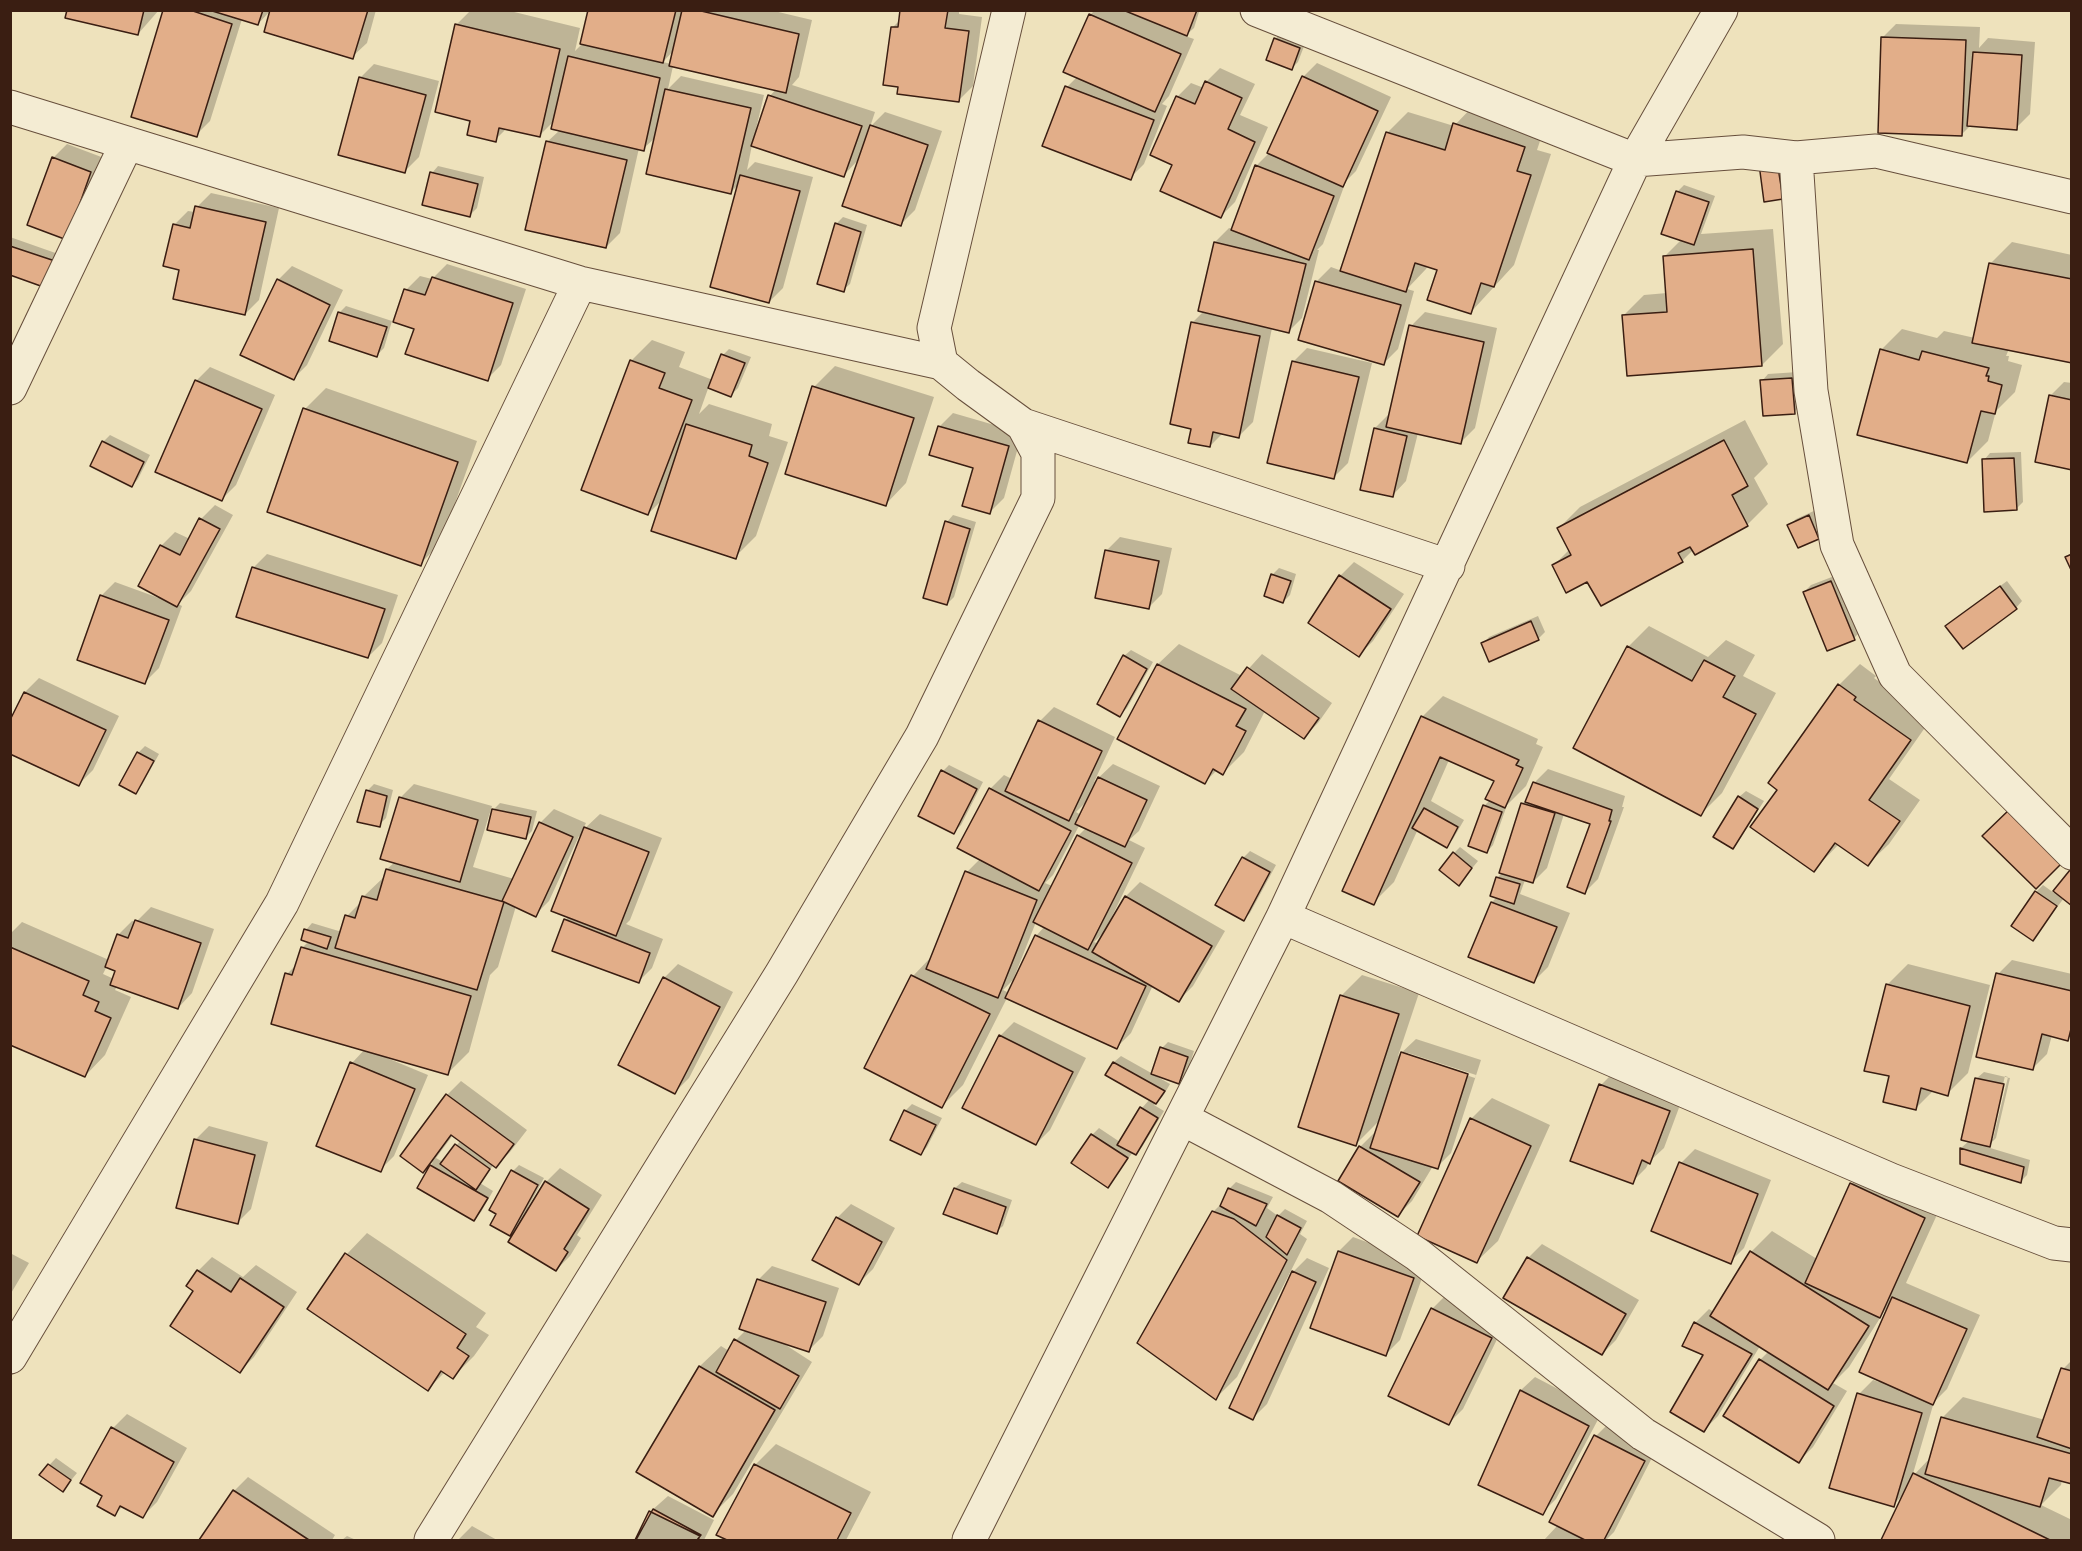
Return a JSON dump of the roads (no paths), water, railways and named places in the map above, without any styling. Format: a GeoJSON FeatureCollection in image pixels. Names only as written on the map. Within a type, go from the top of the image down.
{"type":"FeatureCollection","features":[{"type":"Feature","properties":{"kind":"street"},"geometry":{"type":"LineString","coordinates":[[940,363],[934,328],[1009,10]]}},
{"type":"Feature","properties":{"kind":"street"},"geometry":{"type":"LineString","coordinates":[[1257,10],[1635,160],[1743,152],[1796,158],[1876,151],[2072,197]]}},
{"type":"Feature","properties":{"kind":"street"},"geometry":{"type":"LineString","coordinates":[[969,1540],[1283,918],[1635,160],[1721,10]]}},
{"type":"Feature","properties":{"kind":"street"},"geometry":{"type":"LineString","coordinates":[[10,107],[580,283],[940,363],[1023,425],[1448,566]]}},
{"type":"Feature","properties":{"kind":"street"},"geometry":{"type":"LineString","coordinates":[[10,388],[127,143]]}},
{"type":"Feature","properties":{"kind":"street"},"geometry":{"type":"LineString","coordinates":[[1796,158],[1811,392],[1837,545],[1895,675],[2072,854]]}},
{"type":"Feature","properties":{"kind":"street"},"geometry":{"type":"LineString","coordinates":[[10,1357],[282,903],[580,283]]}},
{"type":"Feature","properties":{"kind":"street"},"geometry":{"type":"LineString","coordinates":[[431,1540],[782,973],[922,736],[1038,498],[1038,453],[1023,425]]}},
{"type":"Feature","properties":{"kind":"street"},"geometry":{"type":"LineString","coordinates":[[1283,918],[1891,1180],[2054,1243],[2072,1245]]}},
{"type":"Feature","properties":{"kind":"street"},"geometry":{"type":"LineString","coordinates":[[1183,1119],[1331,1197],[1418,1255],[1643,1434],[1818,1540]]}}]}
